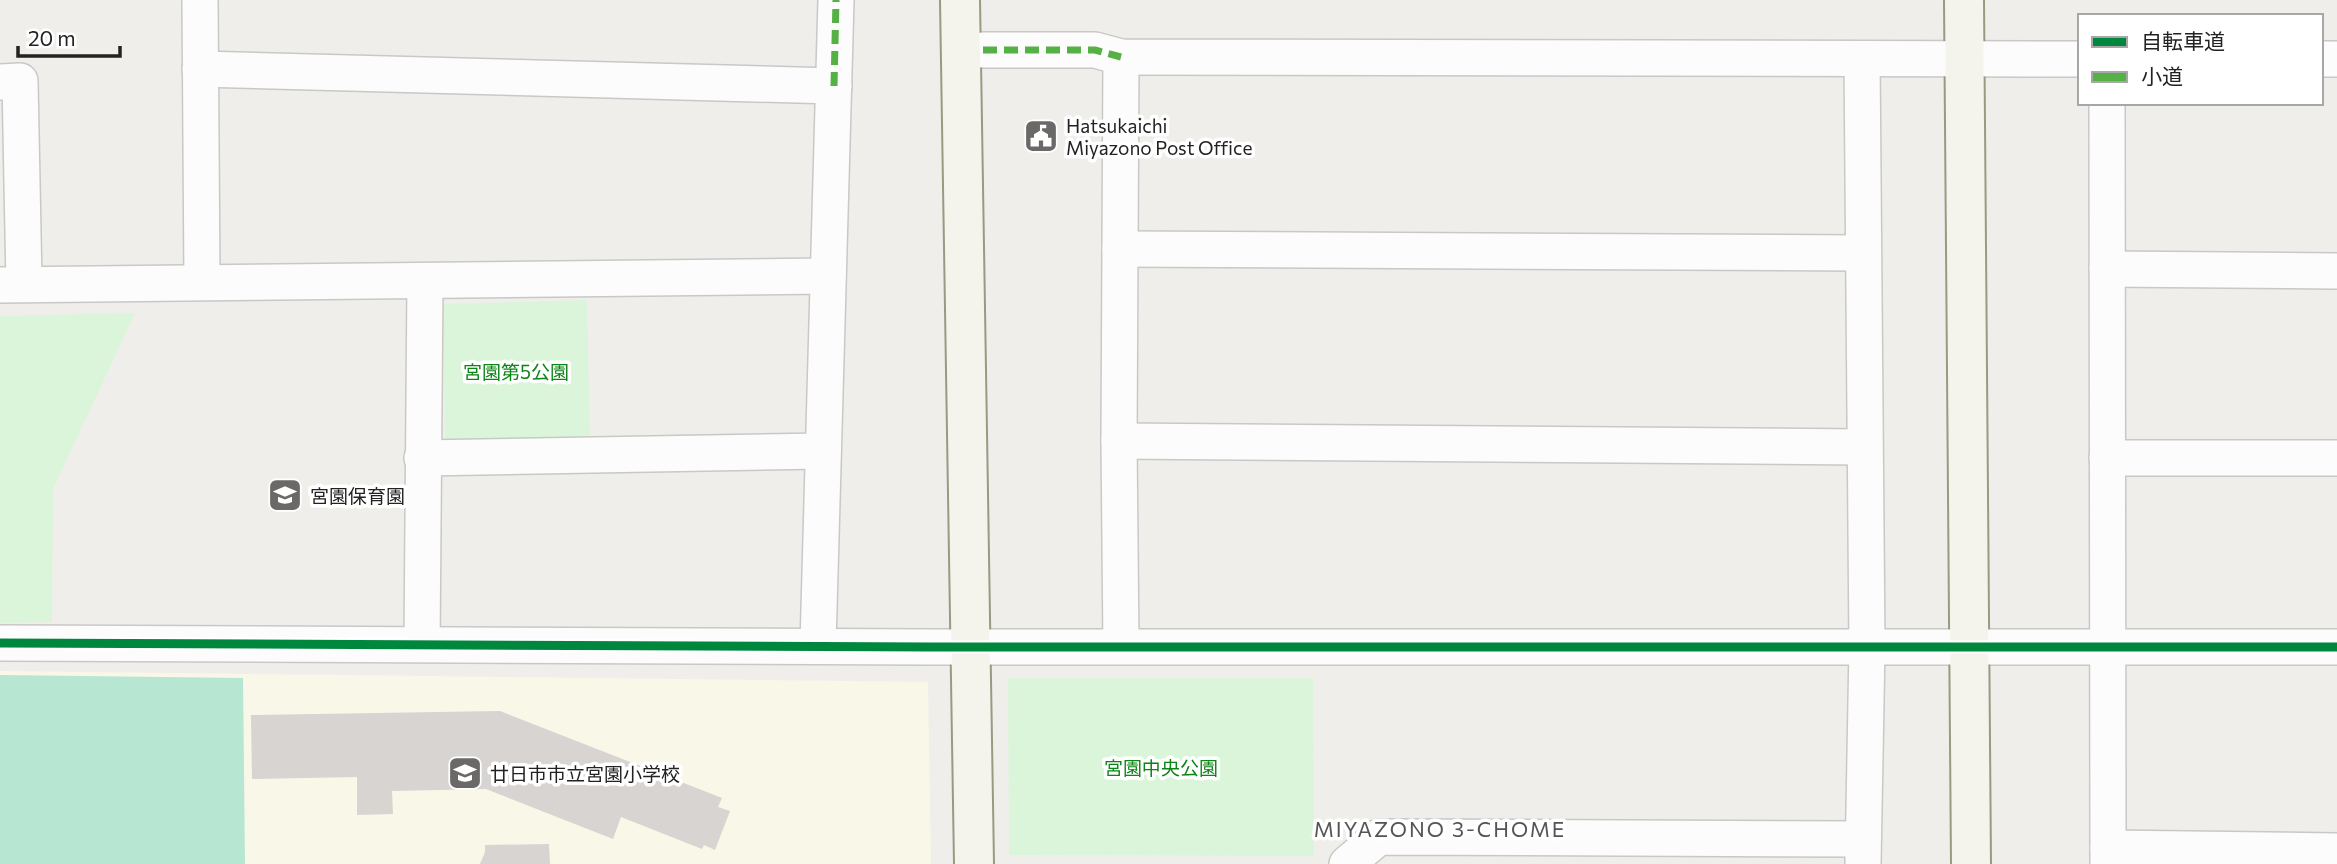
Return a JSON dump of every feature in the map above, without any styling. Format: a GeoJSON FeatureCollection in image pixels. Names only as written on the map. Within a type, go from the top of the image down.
{"type":"FeatureCollection","features":[{"type":"Feature","properties":{"kind":"street"},"geometry":{"type":"LineString","coordinates":[[200,0],[202,282]]}},
{"type":"Feature","properties":{"kind":"street"},"geometry":{"type":"LineString","coordinates":[[818,645],[836,0]]}},
{"type":"Feature","properties":{"kind":"street"},"geometry":{"type":"LineString","coordinates":[[960,0],[974,864]]}},
{"type":"Feature","properties":{"kind":"street"},"geometry":{"type":"LineString","coordinates":[[1964,0],[1971,864]]}},
{"type":"Feature","properties":{"kind":"street"},"geometry":{"type":"LineString","coordinates":[[983,50],[1095,50],[1121,57],[2078,59]]}},
{"type":"Feature","properties":{"kind":"street"},"geometry":{"type":"LineString","coordinates":[[1121,57],[1121,646]]}},
{"type":"Feature","properties":{"kind":"street"},"geometry":{"type":"LineString","coordinates":[[1348,864],[1379,838],[1863,852],[1867,647],[1862,60]]}},
{"type":"Feature","properties":{"kind":"street"},"geometry":{"type":"LineString","coordinates":[[200,69],[834,86]]}},
{"type":"Feature","properties":{"kind":"street"},"geometry":{"type":"LineString","coordinates":[[0,82],[20,81],[12,284],[828,276]]}},
{"type":"Feature","properties":{"kind":"street"},"geometry":{"type":"LineString","coordinates":[[2107,105],[2108,856],[2337,851]]}},
{"type":"Feature","properties":{"kind":"street"},"geometry":{"type":"LineString","coordinates":[[1120,249],[1863,253]]}},
{"type":"Feature","properties":{"kind":"street"},"geometry":{"type":"LineString","coordinates":[[2107,269],[2337,271]]}},
{"type":"Feature","properties":{"kind":"street"},"geometry":{"type":"LineString","coordinates":[[422,644],[425,281]]}},
{"type":"Feature","properties":{"kind":"street"},"geometry":{"type":"LineString","coordinates":[[1119,441],[1864,447]]}},
{"type":"Feature","properties":{"kind":"street"},"geometry":{"type":"LineString","coordinates":[[422,458],[823,451]]}},
{"type":"Feature","properties":{"kind":"street"},"geometry":{"type":"LineString","coordinates":[[2107,458],[2337,458]]}},
{"type":"Feature","properties":{"kind":"street"},"geometry":{"type":"LineString","coordinates":[[0,643],[2337,647]]}},
{"type":"Feature","properties":{"kind":"shaded area","name":"廿日市市立宮園小学校"},"geometry":{"type":"Polygon","coordinates":[[[0,671],[928,682],[931,864],[0,864],[0,671]]]}},
{"type":"Feature","properties":{"kind":"green space","name":"宮園第5公園"},"geometry":{"type":"Polygon","coordinates":[[[587,300],[590,438],[445,442],[443,304],[587,300]]]}},
{"type":"Feature","properties":{"kind":"green space"},"geometry":{"type":"Polygon","coordinates":[[[135,313],[53,489],[52,622],[0,623],[0,316],[135,313]]]}},
{"type":"Feature","properties":{"kind":"green space"},"geometry":{"type":"Polygon","coordinates":[[[0,675],[243,678],[245,864],[0,864],[0,675]]]}},
{"type":"Feature","properties":{"kind":"green space","name":"宮園中央公園"},"geometry":{"type":"Polygon","coordinates":[[[1008,678],[1313,678],[1314,856],[1009,855],[1008,678]]]}},
{"type":"Feature","properties":{"kind":"building"},"geometry":{"type":"Polygon","coordinates":[[[500,711],[722,798],[718,807],[730,811],[715,850],[704,845],[702,849],[621,817],[613,839],[486,789],[392,791],[393,814],[357,815],[357,777],[252,779],[251,715],[500,711]]]}},
{"type":"Feature","properties":{"kind":"building"},"geometry":{"type":"Polygon","coordinates":[[[549,844],[550,864],[480,864],[485,845],[549,844]]]}},
{"type":"Feature","properties":{"kind":"marked path"},"geometry":{"type":"LineString","coordinates":[[834,86],[836,0]]}},
{"type":"Feature","properties":{"kind":"marked path"},"geometry":{"type":"LineString","coordinates":[[983,50],[1095,50],[1121,57]]}},
{"type":"Feature","properties":{"kind":"cycle path"},"geometry":{"type":"LineString","coordinates":[[0,643],[931,647],[2337,647]]}},
{"type":"Feature","properties":{"kind":"place","name":"Hatsukaichi Miyazono Post Office"},"geometry":{"type":"Point","coordinates":[1041,136]}},
{"type":"Feature","properties":{"kind":"place","name":"宮園保育園"},"geometry":{"type":"Point","coordinates":[285,495]}},
{"type":"Feature","properties":{"kind":"place","name":"廿日市市立宮園小学校"},"geometry":{"type":"Point","coordinates":[465,773]}},
{"type":"Feature","properties":{"kind":"district","name":"MIYAZONO 3-CHOME"},"geometry":{"type":"Point","coordinates":[1440,828]}}]}
